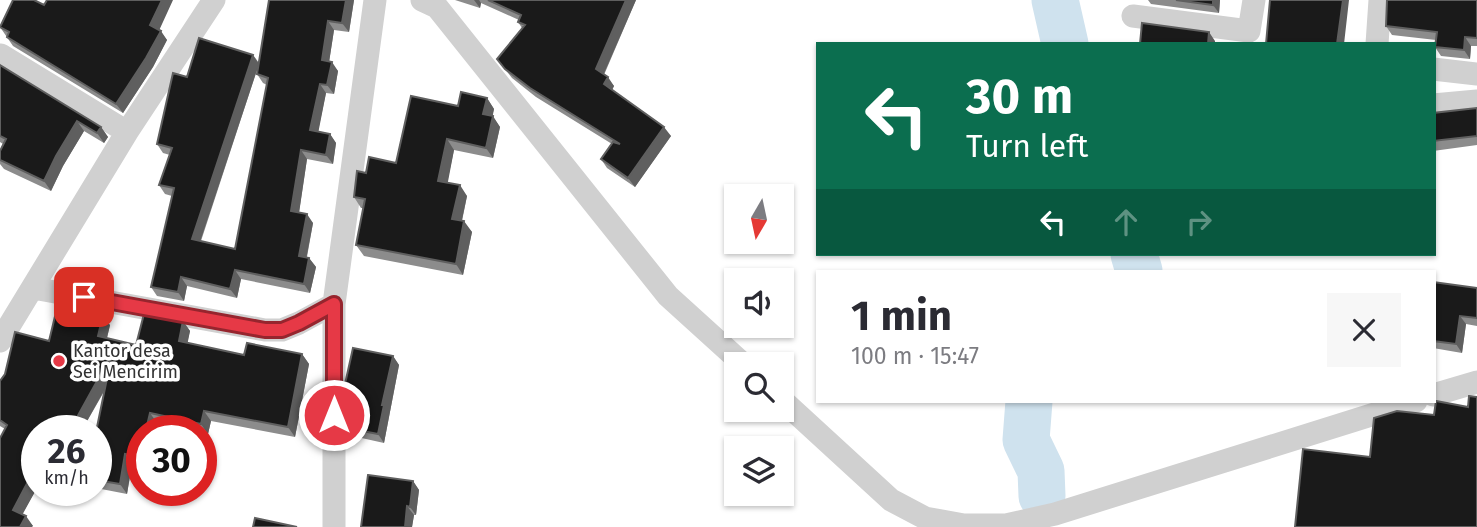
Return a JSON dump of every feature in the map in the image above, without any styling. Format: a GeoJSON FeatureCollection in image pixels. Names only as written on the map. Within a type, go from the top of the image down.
{"type":"FeatureCollection","features":[{"type":"Feature","properties":{"kind":"street"},"geometry":{"type":"LineString","coordinates":[[0,341],[18,297],[214,0]]}},
{"type":"Feature","properties":{"kind":"street"},"geometry":{"type":"LineString","coordinates":[[334,527],[334,304],[375,0]]}},
{"type":"Feature","properties":{"kind":"street"},"geometry":{"type":"LineString","coordinates":[[422,0],[437,7],[668,296],[730,352]]}},
{"type":"Feature","properties":{"kind":"street"},"geometry":{"type":"LineString","coordinates":[[1133,16],[1249,31],[1254,0]]}},
{"type":"Feature","properties":{"kind":"street"},"geometry":{"type":"LineString","coordinates":[[1377,42],[1380,0]]}},
{"type":"Feature","properties":{"kind":"street"},"geometry":{"type":"LineString","coordinates":[[1,55],[127,132]]}},
{"type":"Feature","properties":{"kind":"street"},"geometry":{"type":"LineString","coordinates":[[1436,69],[1477,74]]}},
{"type":"Feature","properties":{"kind":"street"},"geometry":{"type":"LineString","coordinates":[[1436,105],[1477,101]]}},
{"type":"Feature","properties":{"kind":"street"},"geometry":{"type":"LineString","coordinates":[[18,297],[265,330],[290,327],[334,304]]}},
{"type":"Feature","properties":{"kind":"street"},"geometry":{"type":"LineString","coordinates":[[1436,394],[1477,382]]}},
{"type":"Feature","properties":{"kind":"street"},"geometry":{"type":"LineString","coordinates":[[794,411],[891,500],[925,518],[964,525],[1006,525],[1055,514],[1410,403]]}},
{"type":"Feature","properties":{"kind":"building"},"geometry":{"type":"Polygon","coordinates":[[[13,0],[34,0],[44,5],[47,0],[162,0],[150,25],[161,31],[116,104],[7,37],[9,32],[0,27],[13,0]]]}},
{"type":"Feature","properties":{"kind":"building"},"geometry":{"type":"Polygon","coordinates":[[[269,0],[346,0],[342,23],[328,21],[322,60],[332,62],[327,85],[320,84],[310,130],[330,134],[326,155],[301,150],[291,211],[307,214],[299,256],[309,258],[304,284],[235,270],[230,289],[181,277],[178,292],[151,287],[174,188],[159,185],[172,148],[157,144],[173,73],[187,77],[199,38],[253,55],[192,239],[235,249],[268,78],[257,74],[269,0]]]}},
{"type":"Feature","properties":{"kind":"building"},"geometry":{"type":"Polygon","coordinates":[[[488,0],[626,0],[596,69],[608,77],[604,84],[664,127],[628,178],[601,159],[613,142],[620,144],[530,88],[505,69],[497,59],[525,25],[518,22],[521,15],[488,0]]]}},
{"type":"Feature","properties":{"kind":"building"},"geometry":{"type":"Polygon","coordinates":[[[1176,0],[1213,0],[1213,5],[1176,0]]]}},
{"type":"Feature","properties":{"kind":"building"},"geometry":{"type":"Polygon","coordinates":[[[1270,0],[1343,0],[1337,42],[1266,42],[1270,0]]]}},
{"type":"Feature","properties":{"kind":"building"},"geometry":{"type":"Polygon","coordinates":[[[1387,0],[1477,0],[1477,38],[1465,37],[1464,50],[1436,47],[1437,32],[1386,26],[1387,0]]]}},
{"type":"Feature","properties":{"kind":"building"},"geometry":{"type":"Polygon","coordinates":[[[1142,23],[1209,32],[1208,42],[1140,42],[1142,23]]]}},
{"type":"Feature","properties":{"kind":"building"},"geometry":{"type":"Polygon","coordinates":[[[0,65],[101,127],[97,133],[77,121],[44,181],[0,160],[0,151],[6,139],[0,136],[0,65]]]}},
{"type":"Feature","properties":{"kind":"building"},"geometry":{"type":"Polygon","coordinates":[[[461,92],[487,98],[483,114],[493,116],[486,148],[447,139],[438,181],[460,185],[452,219],[464,221],[456,264],[356,245],[365,199],[354,197],[357,171],[366,173],[369,157],[396,163],[411,96],[458,106],[461,92]]]}},
{"type":"Feature","properties":{"kind":"building"},"geometry":{"type":"Polygon","coordinates":[[[1477,108],[1477,136],[1436,141],[1436,113],[1477,108]]]}},
{"type":"Feature","properties":{"kind":"building"},"geometry":{"type":"Polygon","coordinates":[[[1436,282],[1477,288],[1477,318],[1460,316],[1456,344],[1436,341],[1436,282]]]}},
{"type":"Feature","properties":{"kind":"building"},"geometry":{"type":"Polygon","coordinates":[[[58,304],[103,315],[98,336],[136,345],[144,314],[183,321],[179,341],[244,355],[247,343],[302,354],[288,427],[204,411],[203,415],[126,415],[126,454],[120,484],[112,483],[112,415],[99,415],[112,354],[78,415],[21,415],[21,495],[13,510],[26,516],[20,527],[0,527],[0,438],[7,425],[0,420],[0,381],[5,374],[15,332],[49,341],[58,304]]]}},
{"type":"Feature","properties":{"kind":"building"},"geometry":{"type":"Polygon","coordinates":[[[353,348],[393,356],[378,434],[342,427],[343,393],[353,348]]]}},
{"type":"Feature","properties":{"kind":"building"},"geometry":{"type":"Polygon","coordinates":[[[1469,396],[1477,397],[1477,527],[1295,527],[1303,449],[1370,457],[1374,418],[1397,411],[1434,415],[1436,401],[1468,407],[1469,396]]]}},
{"type":"Feature","properties":{"kind":"building"},"geometry":{"type":"Polygon","coordinates":[[[368,475],[413,481],[405,527],[361,527],[368,475]]]}},
{"type":"Feature","properties":{"kind":"building"},"geometry":{"type":"Polygon","coordinates":[[[255,518],[297,527],[253,527],[255,518]]]}},
{"type":"Feature","properties":{"kind":"waterway"},"geometry":{"type":"LineString","coordinates":[[1055,0],[1065,42]]}},
{"type":"Feature","properties":{"kind":"waterway"},"geometry":{"type":"LineString","coordinates":[[1135,256],[1139,270]]}},
{"type":"Feature","properties":{"kind":"waterway"},"geometry":{"type":"LineString","coordinates":[[1029,403],[1026,440],[1041,471],[1042,496]]}},
{"type":"Feature","properties":{"kind":"place","name":"Kantor desa Sei Mencirim"},"geometry":{"type":"Point","coordinates":[59,361]}},
{"type":"Feature","properties":{"kind":"route"},"geometry":{"type":"LineString","coordinates":[[84,297],[265,330],[282,330],[334,304],[334,415]]}}]}
